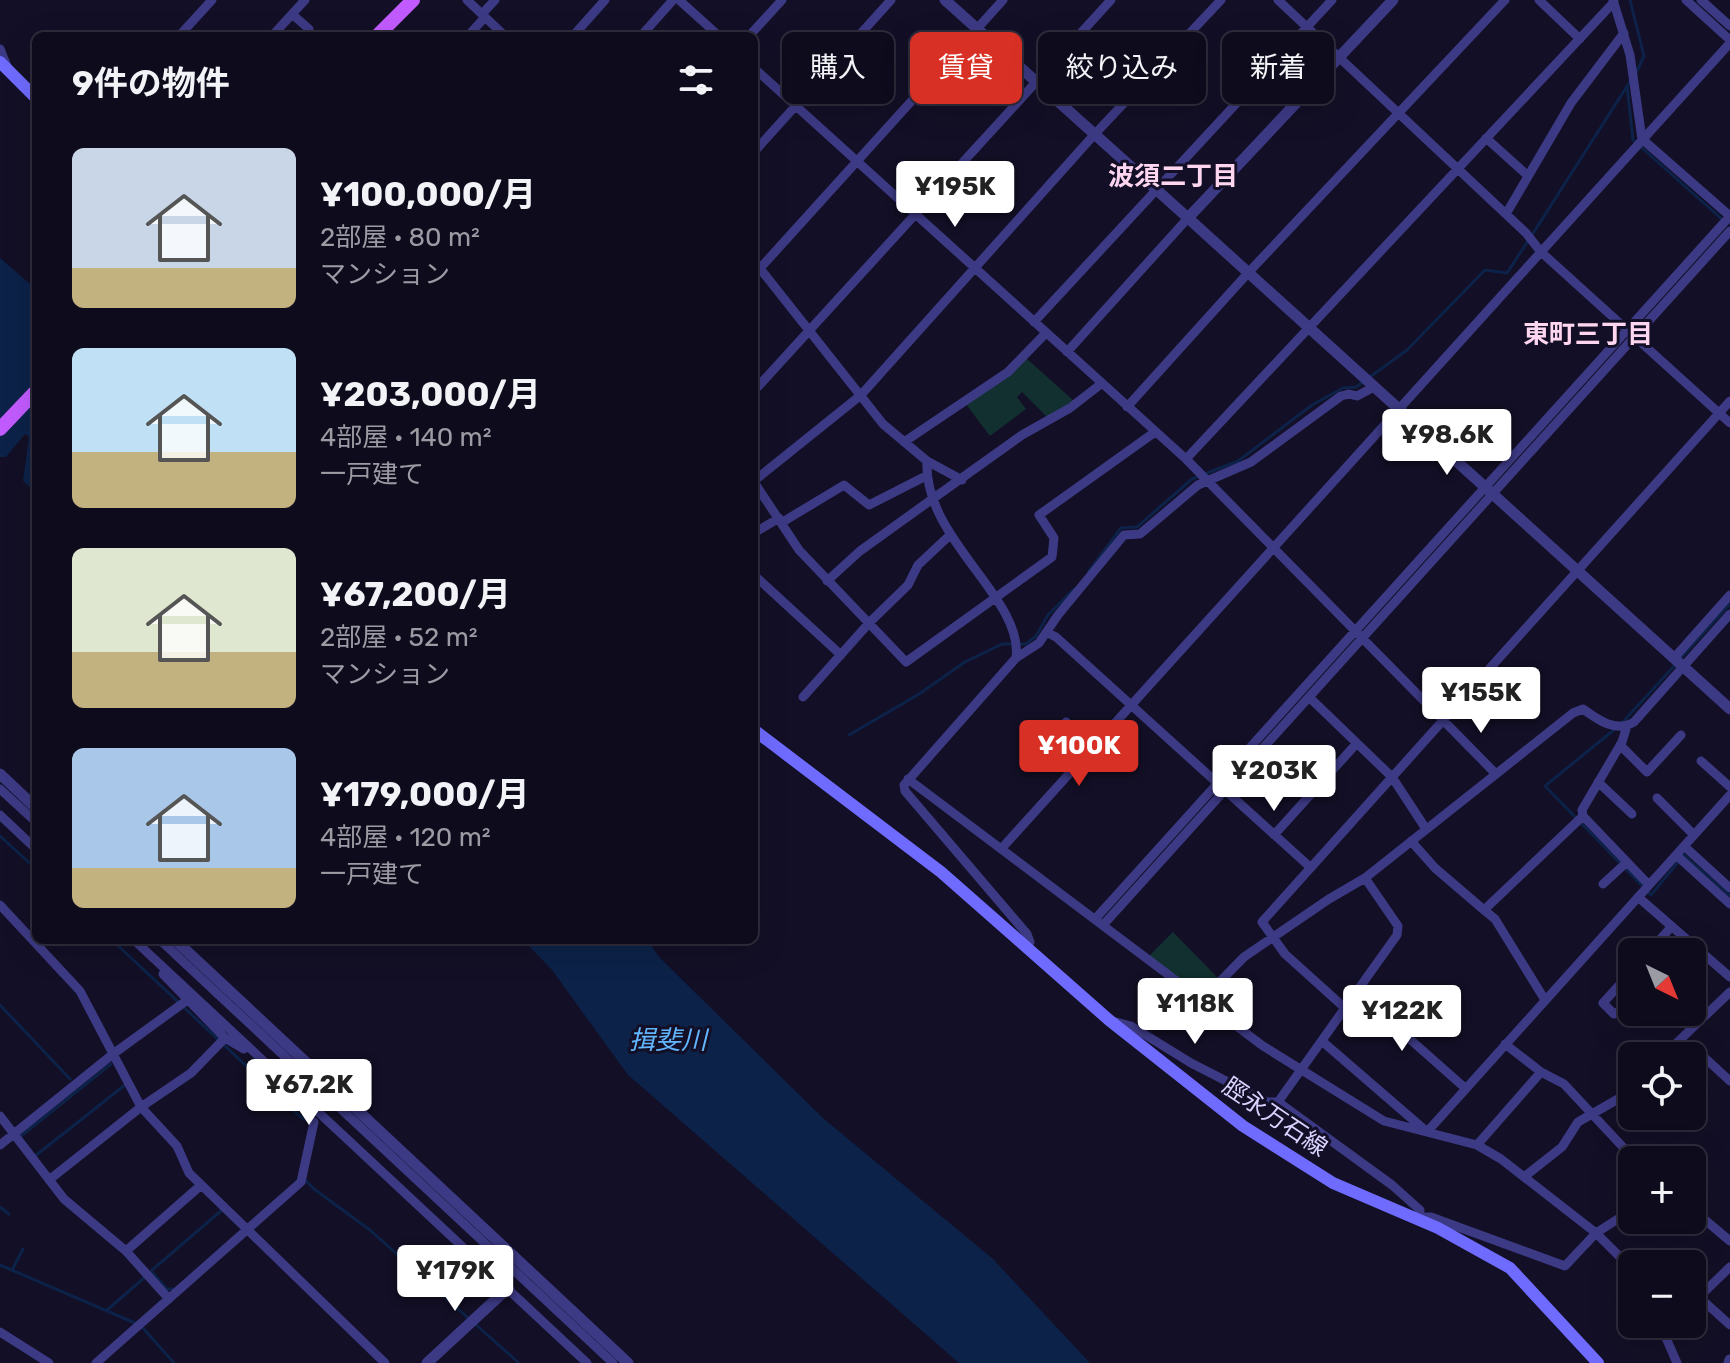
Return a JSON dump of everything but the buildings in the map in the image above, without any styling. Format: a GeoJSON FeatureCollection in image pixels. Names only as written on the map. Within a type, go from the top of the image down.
{"type":"FeatureCollection","features":[{"type":"Feature","properties":{"kind":"main road"},"geometry":{"type":"LineString","coordinates":[[381,32],[413,0]]}},
{"type":"Feature","properties":{"kind":"main road"},"geometry":{"type":"LineString","coordinates":[[4,67],[32,94]]}},
{"type":"Feature","properties":{"kind":"main road"},"geometry":{"type":"LineString","coordinates":[[0,429],[32,395]]}},
{"type":"Feature","properties":{"kind":"main road","name":"脛永万石線"},"geometry":{"type":"LineString","coordinates":[[758,733],[941,872],[1109,1020],[1273,1147],[1333,1183],[1420,1219],[1510,1268],[1598,1363]]}},
{"type":"Feature","properties":{"kind":"street"},"geometry":{"type":"LineString","coordinates":[[183,32],[212,0]]}},
{"type":"Feature","properties":{"kind":"street"},"geometry":{"type":"LineString","coordinates":[[276,32],[305,0]]}},
{"type":"Feature","properties":{"kind":"street"},"geometry":{"type":"LineString","coordinates":[[467,0],[501,32]]}},
{"type":"Feature","properties":{"kind":"street"},"geometry":{"type":"LineString","coordinates":[[471,32],[495,0]]}},
{"type":"Feature","properties":{"kind":"street"},"geometry":{"type":"LineString","coordinates":[[577,32],[605,0]]}},
{"type":"Feature","properties":{"kind":"street"},"geometry":{"type":"LineString","coordinates":[[645,32],[676,0],[714,32]]}},
{"type":"Feature","properties":{"kind":"street"},"geometry":{"type":"LineString","coordinates":[[753,32],[782,0]]}},
{"type":"Feature","properties":{"kind":"street"},"geometry":{"type":"LineString","coordinates":[[758,147],[891,0]]}},
{"type":"Feature","properties":{"kind":"street"},"geometry":{"type":"LineString","coordinates":[[945,0],[1730,709]]}},
{"type":"Feature","properties":{"kind":"street"},"geometry":{"type":"LineString","coordinates":[[758,266],[1003,0]]}},
{"type":"Feature","properties":{"kind":"street"},"geometry":{"type":"LineString","coordinates":[[758,387],[1111,0]]}},
{"type":"Feature","properties":{"kind":"street"},"geometry":{"type":"LineString","coordinates":[[758,479],[861,395],[1093,136],[1221,0]]}},
{"type":"Feature","properties":{"kind":"street"},"geometry":{"type":"LineString","coordinates":[[1278,0],[1506,214],[1541,252],[1730,423]]}},
{"type":"Feature","properties":{"kind":"street"},"geometry":{"type":"LineString","coordinates":[[1034,322],[1332,0]]}},
{"type":"Feature","properties":{"kind":"street"},"geometry":{"type":"LineString","coordinates":[[1067,352],[1393,0]]}},
{"type":"Feature","properties":{"kind":"street"},"geometry":{"type":"LineString","coordinates":[[1127,407],[1248,273],[1505,0]]}},
{"type":"Feature","properties":{"kind":"street"},"geometry":{"type":"LineString","coordinates":[[1539,0],[1580,39]]}},
{"type":"Feature","properties":{"kind":"street"},"geometry":{"type":"LineString","coordinates":[[1002,848],[1730,41],[1686,0]]}},
{"type":"Feature","properties":{"kind":"street"},"geometry":{"type":"LineString","coordinates":[[1701,0],[1730,26]]}},
{"type":"Feature","properties":{"kind":"street"},"geometry":{"type":"LineString","coordinates":[[1186,459],[1614,1]]}},
{"type":"Feature","properties":{"kind":"street"},"geometry":{"type":"LineString","coordinates":[[1100,921],[1730,216],[1642,139],[1630,55],[1614,1]]}},
{"type":"Feature","properties":{"kind":"street"},"geometry":{"type":"LineString","coordinates":[[292,14],[309,32]]}},
{"type":"Feature","properties":{"kind":"street"},"geometry":{"type":"LineString","coordinates":[[1506,214],[1571,103],[1624,33]]}},
{"type":"Feature","properties":{"kind":"street"},"geometry":{"type":"LineString","coordinates":[[0,49],[4,67]]}},
{"type":"Feature","properties":{"kind":"street"},"geometry":{"type":"LineString","coordinates":[[758,72],[1186,459],[1495,773]]}},
{"type":"Feature","properties":{"kind":"street"},"geometry":{"type":"LineString","coordinates":[[1486,138],[1527,175]]}},
{"type":"Feature","properties":{"kind":"street"},"geometry":{"type":"LineString","coordinates":[[1487,490],[1635,337],[1730,231]]}},
{"type":"Feature","properties":{"kind":"street"},"geometry":{"type":"LineString","coordinates":[[758,270],[810,330],[883,424],[927,461],[962,480]]}},
{"type":"Feature","properties":{"kind":"street"},"geometry":{"type":"LineString","coordinates":[[904,442],[1008,372],[1046,333]]}},
{"type":"Feature","properties":{"kind":"street"},"geometry":{"type":"LineString","coordinates":[[827,581],[860,551],[1022,435],[1070,408],[1101,384]]}},
{"type":"Feature","properties":{"kind":"street"},"geometry":{"type":"LineString","coordinates":[[1026,948],[1030,942],[1027,934],[905,791],[908,779],[1016,658],[1032,649],[1048,633],[1058,615],[1124,535],[1140,534],[1207,481],[1251,462],[1291,436],[1341,396],[1357,396],[1374,387]]}},
{"type":"Feature","properties":{"kind":"street"},"geometry":{"type":"LineString","coordinates":[[1465,1088],[1407,1036],[1348,1006],[1285,954],[1262,922],[1730,401]]}},
{"type":"Feature","properties":{"kind":"street"},"geometry":{"type":"LineString","coordinates":[[758,488],[799,550],[906,662],[1052,557],[1054,538],[1039,515],[1155,432]]}},
{"type":"Feature","properties":{"kind":"street"},"geometry":{"type":"LineString","coordinates":[[927,461],[926,476],[931,500],[950,535],[1007,616],[1017,650],[1016,658]]}},
{"type":"Feature","properties":{"kind":"street"},"geometry":{"type":"LineString","coordinates":[[758,531],[844,485],[869,505],[926,476]]}},
{"type":"Feature","properties":{"kind":"street"},"geometry":{"type":"LineString","coordinates":[[803,697],[870,622],[908,585],[918,565],[950,535]]}},
{"type":"Feature","properties":{"kind":"street"},"geometry":{"type":"LineString","coordinates":[[758,579],[841,655]]}},
{"type":"Feature","properties":{"kind":"street"},"geometry":{"type":"LineString","coordinates":[[1202,1000],[1244,957],[1365,878],[1573,713],[1583,709],[1603,724],[1627,726],[1634,722],[1730,595]]}},
{"type":"Feature","properties":{"kind":"street"},"geometry":{"type":"LineString","coordinates":[[1678,662],[1730,614]]}},
{"type":"Feature","properties":{"kind":"street"},"geometry":{"type":"LineString","coordinates":[[1048,633],[1310,867]]}},
{"type":"Feature","properties":{"kind":"street"},"geometry":{"type":"LineString","coordinates":[[1220,787],[1309,697],[1359,633]]}},
{"type":"Feature","properties":{"kind":"street"},"geometry":{"type":"LineString","coordinates":[[1309,697],[1392,777],[1426,829]]}},
{"type":"Feature","properties":{"kind":"street"},"geometry":{"type":"LineString","coordinates":[[1066,722],[1093,748]]}},
{"type":"Feature","properties":{"kind":"street"},"geometry":{"type":"LineString","coordinates":[[1627,726],[1620,745],[1582,810],[1583,816],[1649,885]]}},
{"type":"Feature","properties":{"kind":"street"},"geometry":{"type":"LineString","coordinates":[[1032,729],[1075,768]]}},
{"type":"Feature","properties":{"kind":"street"},"geometry":{"type":"LineString","coordinates":[[1620,745],[1647,772],[1681,735]]}},
{"type":"Feature","properties":{"kind":"street"},"geometry":{"type":"LineString","coordinates":[[1274,835],[1357,743]]}},
{"type":"Feature","properties":{"kind":"street"},"geometry":{"type":"LineString","coordinates":[[1701,761],[1730,787]]}},
{"type":"Feature","properties":{"kind":"street"},"geometry":{"type":"LineString","coordinates":[[0,774],[32,804]]}},
{"type":"Feature","properties":{"kind":"street"},"geometry":{"type":"LineString","coordinates":[[908,779],[1202,1000],[1302,1071],[1384,1121],[1477,1145],[1596,1233],[1618,1255]]}},
{"type":"Feature","properties":{"kind":"street"},"geometry":{"type":"LineString","coordinates":[[1598,782],[1632,814]]}},
{"type":"Feature","properties":{"kind":"street"},"geometry":{"type":"LineString","coordinates":[[0,789],[32,818]]}},
{"type":"Feature","properties":{"kind":"street"},"geometry":{"type":"LineString","coordinates":[[1427,1132],[1730,795]]}},
{"type":"Feature","properties":{"kind":"street"},"geometry":{"type":"LineString","coordinates":[[1657,798],[1694,835]]}},
{"type":"Feature","properties":{"kind":"street"},"geometry":{"type":"LineString","coordinates":[[0,815],[32,845]]}},
{"type":"Feature","properties":{"kind":"street"},"geometry":{"type":"LineString","coordinates":[[1484,910],[1583,816]]}},
{"type":"Feature","properties":{"kind":"street"},"geometry":{"type":"LineString","coordinates":[[1411,841],[1435,868],[1495,919],[1545,1000]]}},
{"type":"Feature","properties":{"kind":"street"},"geometry":{"type":"LineString","coordinates":[[1684,846],[1730,888]]}},
{"type":"Feature","properties":{"kind":"street"},"geometry":{"type":"LineString","coordinates":[[1676,855],[1730,904]]}},
{"type":"Feature","properties":{"kind":"street"},"geometry":{"type":"LineString","coordinates":[[1603,884],[1627,862]]}},
{"type":"Feature","properties":{"kind":"street"},"geometry":{"type":"LineString","coordinates":[[1278,1102],[1397,935],[1398,926],[1365,878]]}},
{"type":"Feature","properties":{"kind":"street"},"geometry":{"type":"LineString","coordinates":[[1638,897],[1730,977]]}},
{"type":"Feature","properties":{"kind":"street"},"geometry":{"type":"LineString","coordinates":[[0,905],[32,939]]}},
{"type":"Feature","properties":{"kind":"street"},"geometry":{"type":"LineString","coordinates":[[1661,938],[1672,926]]}},
{"type":"Feature","properties":{"kind":"street"},"geometry":{"type":"LineString","coordinates":[[36,944],[80,991],[141,1107],[177,1146],[189,1173],[385,1363]]}},
{"type":"Feature","properties":{"kind":"street"},"geometry":{"type":"LineString","coordinates":[[139,944],[186,1001],[225,1038],[260,1058]]}},
{"type":"Feature","properties":{"kind":"street"},"geometry":{"type":"LineString","coordinates":[[164,944],[613,1363]]}},
{"type":"Feature","properties":{"kind":"street"},"geometry":{"type":"LineString","coordinates":[[179,944],[628,1363]]}},
{"type":"Feature","properties":{"kind":"street"},"geometry":{"type":"LineString","coordinates":[[145,951],[587,1363]]}},
{"type":"Feature","properties":{"kind":"street"},"geometry":{"type":"LineString","coordinates":[[1618,986],[1603,1003],[1614,1014],[1618,1012]]}},
{"type":"Feature","properties":{"kind":"street"},"geometry":{"type":"LineString","coordinates":[[1678,1042],[1730,992]]}},
{"type":"Feature","properties":{"kind":"street"},"geometry":{"type":"LineString","coordinates":[[0,1145],[113,1054],[186,1001]]}},
{"type":"Feature","properties":{"kind":"street"},"geometry":{"type":"LineString","coordinates":[[1109,1020],[1131,1026],[1191,1063],[1267,1102],[1278,1102],[1300,1121],[1392,1185],[1420,1210],[1420,1219],[1431,1217],[1565,1266],[1596,1233],[1618,1219]]}},
{"type":"Feature","properties":{"kind":"street"},"geometry":{"type":"LineString","coordinates":[[49,1180],[141,1107],[191,1073],[225,1038]]}},
{"type":"Feature","properties":{"kind":"street"},"geometry":{"type":"LineString","coordinates":[[1323,1042],[1427,1132]]}},
{"type":"Feature","properties":{"kind":"street"},"geometry":{"type":"LineString","coordinates":[[1505,1044],[1541,1072],[1564,1084],[1622,1146]]}},
{"type":"Feature","properties":{"kind":"street"},"geometry":{"type":"LineString","coordinates":[[1706,1059],[1730,1081]]}},
{"type":"Feature","properties":{"kind":"street"},"geometry":{"type":"LineString","coordinates":[[1477,1145],[1541,1072]]}},
{"type":"Feature","properties":{"kind":"street"},"geometry":{"type":"LineString","coordinates":[[291,1087],[314,1122],[350,1143]]}},
{"type":"Feature","properties":{"kind":"street"},"geometry":{"type":"LineString","coordinates":[[1524,1177],[1562,1147],[1578,1122],[1590,1112],[1618,1098]]}},
{"type":"Feature","properties":{"kind":"street"},"geometry":{"type":"LineString","coordinates":[[0,1116],[64,1199],[126,1251],[169,1299]]}},
{"type":"Feature","properties":{"kind":"street"},"geometry":{"type":"LineString","coordinates":[[96,1363],[301,1182],[314,1122]]}},
{"type":"Feature","properties":{"kind":"street"},"geometry":{"type":"LineString","coordinates":[[126,1251],[200,1186]]}},
{"type":"Feature","properties":{"kind":"street"},"geometry":{"type":"LineString","coordinates":[[1706,1221],[1730,1241]]}},
{"type":"Feature","properties":{"kind":"street"},"geometry":{"type":"LineString","coordinates":[[1706,1290],[1730,1267]]}},
{"type":"Feature","properties":{"kind":"street"},"geometry":{"type":"LineString","coordinates":[[427,1363],[508,1288]]}},
{"type":"Feature","properties":{"kind":"street"},"geometry":{"type":"LineString","coordinates":[[1706,1307],[1730,1325]]}},
{"type":"Feature","properties":{"kind":"street"},"geometry":{"type":"LineString","coordinates":[[0,1332],[49,1363]]}},
{"type":"Feature","properties":{"kind":"street"},"geometry":{"type":"LineString","coordinates":[[1668,1338],[1677,1363]]}},
{"type":"Feature","properties":{"kind":"street"},"geometry":{"type":"LineString","coordinates":[[27,1363],[36,1355]]}},
{"type":"Feature","properties":{"kind":"green space"},"geometry":{"type":"Polygon","coordinates":[[[1026,358],[1074,401],[1048,418],[1022,392],[1017,397],[1026,409],[990,436],[965,403],[1026,358]]]}},
{"type":"Feature","properties":{"kind":"green space"},"geometry":{"type":"Polygon","coordinates":[[[1173,932],[1219,979],[1201,997],[1149,956],[1173,932]]]}},
{"type":"Feature","properties":{"kind":"water"},"geometry":{"type":"Polygon","coordinates":[[[0,258],[32,286],[32,489],[23,481],[29,437],[25,434],[6,457],[0,457],[0,258]]]}},
{"type":"Feature","properties":{"kind":"water","name":"揖斐川"},"geometry":{"type":"Polygon","coordinates":[[[527,944],[650,944],[660,958],[824,1119],[993,1259],[1090,1363],[959,1363],[628,1075],[552,970],[527,944]]]}},
{"type":"Feature","properties":{"kind":"waterway"},"geometry":{"type":"LineString","coordinates":[[1630,0],[1644,56],[1636,73]]}},
{"type":"Feature","properties":{"kind":"waterway"},"geometry":{"type":"LineString","coordinates":[[1532,235],[1631,80]]}},
{"type":"Feature","properties":{"kind":"waterway"},"geometry":{"type":"LineString","coordinates":[[1627,86],[1633,140],[1724,221]]}},
{"type":"Feature","properties":{"kind":"waterway"},"geometry":{"type":"LineString","coordinates":[[1089,571],[1121,528],[1137,527],[1192,479],[1238,461],[1312,405],[1343,388],[1356,387],[1407,350],[1485,270],[1507,273],[1528,241]]}},
{"type":"Feature","properties":{"kind":"waterway"},"geometry":{"type":"LineString","coordinates":[[849,735],[919,694],[965,662],[1002,644],[1026,644],[1036,636],[1048,615],[1074,589]]}},
{"type":"Feature","properties":{"kind":"waterway"},"geometry":{"type":"LineString","coordinates":[[1680,659],[1730,604]]}},
{"type":"Feature","properties":{"kind":"waterway"},"geometry":{"type":"LineString","coordinates":[[1621,724],[1675,665]]}},
{"type":"Feature","properties":{"kind":"waterway"},"geometry":{"type":"LineString","coordinates":[[1615,729],[1545,786],[1651,895],[1684,855],[1730,896]]}},
{"type":"Feature","properties":{"kind":"waterway"},"geometry":{"type":"LineString","coordinates":[[0,836],[32,865]]}},
{"type":"Feature","properties":{"kind":"waterway"},"geometry":{"type":"LineString","coordinates":[[116,944],[304,1120]]}},
{"type":"Feature","properties":{"kind":"waterway"},"geometry":{"type":"LineString","coordinates":[[0,1005],[70,1079]]}},
{"type":"Feature","properties":{"kind":"waterway"},"geometry":{"type":"LineString","coordinates":[[21,1136],[111,1064]]}},
{"type":"Feature","properties":{"kind":"waterway"},"geometry":{"type":"LineString","coordinates":[[35,1156],[125,1085]]}},
{"type":"Feature","properties":{"kind":"waterway"},"geometry":{"type":"LineString","coordinates":[[304,1179],[370,1230],[468,1318]]}},
{"type":"Feature","properties":{"kind":"waterway"},"geometry":{"type":"LineString","coordinates":[[0,1207],[9,1214]]}},
{"type":"Feature","properties":{"kind":"waterway"},"geometry":{"type":"LineString","coordinates":[[175,1289],[167,1289],[151,1271],[222,1210]]}},
{"type":"Feature","properties":{"kind":"waterway"},"geometry":{"type":"LineString","coordinates":[[12,1270],[23,1249]]}},
{"type":"Feature","properties":{"kind":"waterway"},"geometry":{"type":"LineString","coordinates":[[0,1265],[135,1323]]}},
{"type":"Feature","properties":{"kind":"waterway"},"geometry":{"type":"LineString","coordinates":[[106,1311],[145,1277]]}},
{"type":"Feature","properties":{"kind":"waterway"},"geometry":{"type":"LineString","coordinates":[[474,1323],[519,1363]]}},
{"type":"Feature","properties":{"kind":"waterway"},"geometry":{"type":"LineString","coordinates":[[142,1327],[174,1363]]}},
{"type":"Feature","properties":{"kind":"district","name":"波須二丁目"},"geometry":{"type":"Point","coordinates":[1173,176]}},
{"type":"Feature","properties":{"kind":"district","name":"東町三丁目"},"geometry":{"type":"Point","coordinates":[1588,334]}}]}
